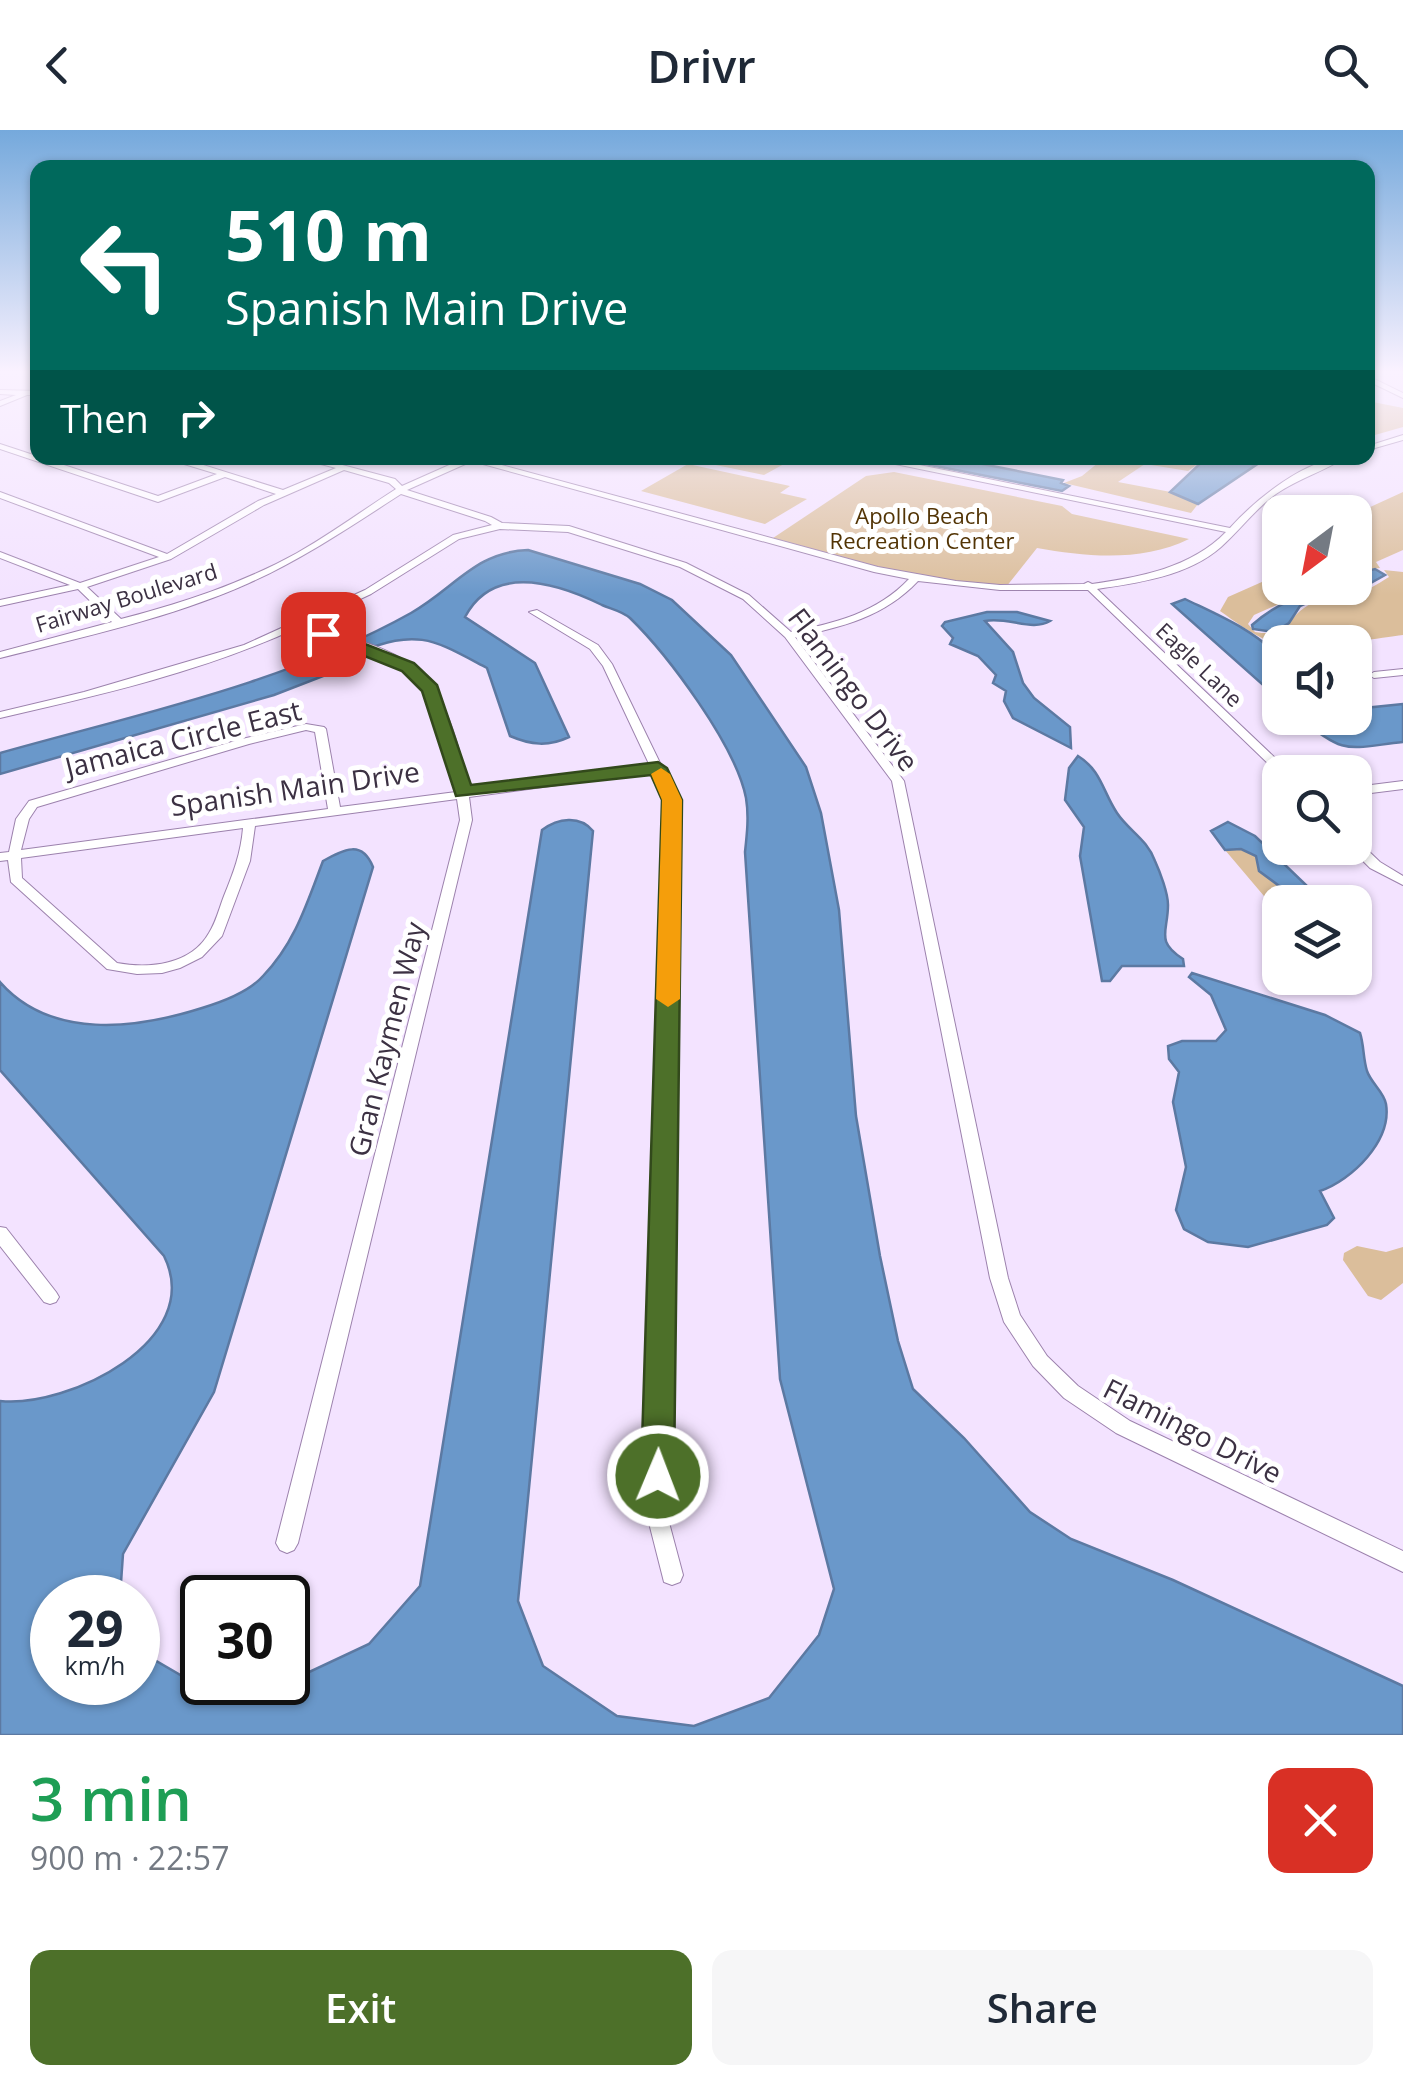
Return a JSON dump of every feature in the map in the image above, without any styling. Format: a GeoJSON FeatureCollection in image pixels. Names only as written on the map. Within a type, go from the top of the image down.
{"type":"FeatureCollection","features":[{"type":"Feature","properties":{"kind":"street"},"geometry":{"type":"LineString","coordinates":[[0,446],[30,456]]}},
{"type":"Feature","properties":{"kind":"street"},"geometry":{"type":"LineString","coordinates":[[57,465],[158,499],[225,474]]}},
{"type":"Feature","properties":{"kind":"street"},"geometry":{"type":"LineString","coordinates":[[196,465],[283,493]]}},
{"type":"Feature","properties":{"kind":"street"},"geometry":{"type":"LineString","coordinates":[[333,465],[392,481],[406,494],[488,518],[500,526]]}},
{"type":"Feature","properties":{"kind":"street","name":"Fairway Boulevard"},"geometry":{"type":"LineString","coordinates":[[0,655],[193,603],[247,581],[300,555],[402,490],[455,465]]}},
{"type":"Feature","properties":{"kind":"street"},"geometry":{"type":"LineString","coordinates":[[503,465],[916,578],[1006,587],[1088,585],[1132,579],[1184,564],[1216,548],[1270,495],[1327,465]]}},
{"type":"Feature","properties":{"kind":"street"},"geometry":{"type":"LineString","coordinates":[[910,465],[1232,531]]}},
{"type":"Feature","properties":{"kind":"street"},"geometry":{"type":"LineString","coordinates":[[0,603],[80,586],[168,557],[283,493],[344,468]]}},
{"type":"Feature","properties":{"kind":"street"},"geometry":{"type":"LineString","coordinates":[[0,496],[168,557]]}},
{"type":"Feature","properties":{"kind":"street","name":"Flamingo Drive"},"geometry":{"type":"LineString","coordinates":[[0,715],[181,668],[302,625],[368,592],[456,537],[500,526],[569,529],[651,553],[746,597],[789,635],[898,782],[999,1278],[1020,1332],[1040,1361],[1071,1392],[1122,1427],[1403,1562]]}},
{"type":"Feature","properties":{"kind":"street"},"geometry":{"type":"LineString","coordinates":[[0,555],[80,586],[120,623]]}},
{"type":"Feature","properties":{"kind":"street"},"geometry":{"type":"LineString","coordinates":[[789,635],[832,626],[886,607],[916,578]]}},
{"type":"Feature","properties":{"kind":"street","name":"Eagle Lane"},"geometry":{"type":"LineString","coordinates":[[1088,585],[1266,755]]}},
{"type":"Feature","properties":{"kind":"street"},"geometry":{"type":"LineString","coordinates":[[534,612],[594,647],[608,666],[672,800],[657,1515],[672,1574]]}},
{"type":"Feature","properties":{"kind":"street","name":"Gran Kaymen Way"},"geometry":{"type":"LineString","coordinates":[[288,1542],[466,820],[463,792],[430,689],[408,667],[302,625]]}},
{"type":"Feature","properties":{"kind":"street"},"geometry":{"type":"LineString","coordinates":[[1374,675],[1403,672]]}},
{"type":"Feature","properties":{"kind":"street","name":"Jamaica Circle East"},"geometry":{"type":"LineString","coordinates":[[8,856],[23,814],[33,804],[228,746],[306,728],[320,729],[334,810]]}},
{"type":"Feature","properties":{"kind":"street","name":"Spanish Main Drive"},"geometry":{"type":"LineString","coordinates":[[8,856],[658,768]]}},
{"type":"Feature","properties":{"kind":"street"},"geometry":{"type":"LineString","coordinates":[[1372,788],[1403,785]]}},
{"type":"Feature","properties":{"kind":"street"},"geometry":{"type":"LineString","coordinates":[[8,856],[16,879],[100,958],[112,966],[146,971],[180,963],[206,947],[244,864],[249,823]]}},
{"type":"Feature","properties":{"kind":"street"},"geometry":{"type":"LineString","coordinates":[[1372,862],[1403,880]]}},
{"type":"Feature","properties":{"kind":"street"},"geometry":{"type":"LineString","coordinates":[[0,1233],[50,1297]]}},
{"type":"Feature","properties":{"kind":"green space"},"geometry":{"type":"Polygon","coordinates":[[[693,465],[790,486],[780,493],[807,499],[765,524],[641,491],[693,465]]]}},
{"type":"Feature","properties":{"kind":"green space"},"geometry":{"type":"Polygon","coordinates":[[[716,465],[782,465],[764,475],[716,465]]]}},
{"type":"Feature","properties":{"kind":"green space"},"geometry":{"type":"Polygon","coordinates":[[[1095,465],[1144,465],[1118,482],[1176,493],[1198,504],[1191,513],[1064,483],[1095,465]]]}},
{"type":"Feature","properties":{"kind":"green space"},"geometry":{"type":"Polygon","coordinates":[[[1151,465],[1196,465],[1188,471],[1151,465]]]}},
{"type":"Feature","properties":{"kind":"green space","name":"Apollo Beach Recreation Center"},"geometry":{"type":"Polygon","coordinates":[[[894,472],[1062,506],[1072,514],[1189,539],[1153,551],[1114,556],[1037,548],[1006,587],[916,577],[773,538],[866,476],[894,472]]]}},
{"type":"Feature","properties":{"kind":"green space"},"geometry":{"type":"Polygon","coordinates":[[[1403,492],[1403,550],[1376,562],[1380,568],[1372,569],[1372,506],[1403,492]]]}},
{"type":"Feature","properties":{"kind":"green space"},"geometry":{"type":"Polygon","coordinates":[[[1384,570],[1403,572],[1403,635],[1372,639],[1372,625],[1287,625],[1310,605],[1372,605],[1372,587],[1389,577],[1384,570]]]}},
{"type":"Feature","properties":{"kind":"green space"},"geometry":{"type":"Polygon","coordinates":[[[1262,582],[1262,605],[1277,605],[1254,615],[1248,624],[1255,632],[1262,633],[1262,638],[1220,611],[1228,597],[1262,582]]]}},
{"type":"Feature","properties":{"kind":"green space"},"geometry":{"type":"Polygon","coordinates":[[[1241,849],[1257,856],[1259,871],[1277,885],[1262,885],[1262,894],[1225,850],[1241,849]]]}},
{"type":"Feature","properties":{"kind":"green space"},"geometry":{"type":"Polygon","coordinates":[[[1357,1246],[1386,1252],[1403,1247],[1403,1283],[1381,1300],[1368,1296],[1343,1260],[1344,1253],[1357,1246]]]}},
{"type":"Feature","properties":{"kind":"water"},"geometry":{"type":"Polygon","coordinates":[[[930,465],[987,465],[1063,480],[1061,483],[1069,486],[1062,491],[930,465]]]}},
{"type":"Feature","properties":{"kind":"water"},"geometry":{"type":"Polygon","coordinates":[[[1199,465],[1256,465],[1198,504],[1170,492],[1199,465]]]}},
{"type":"Feature","properties":{"kind":"water"},"geometry":{"type":"Polygon","coordinates":[[[528,550],[640,584],[672,600],[731,655],[806,767],[821,813],[839,910],[856,1116],[880,1256],[913,1389],[964,1438],[1030,1512],[1071,1539],[1173,1580],[1403,1686],[1403,1735],[0,1735],[0,1401],[60,1393],[93,1381],[123,1363],[148,1341],[166,1316],[172,1287],[164,1256],[0,1070],[0,982],[21,1001],[44,1013],[95,1025],[150,1021],[202,1008],[250,987],[274,963],[299,922],[323,861],[352,849],[364,853],[373,867],[214,1392],[123,1554],[122,1575],[30,1575],[30,1705],[160,1705],[160,1663],[180,1675],[180,1705],[310,1705],[310,1672],[369,1644],[420,1586],[542,830],[562,821],[582,822],[593,831],[518,1601],[543,1666],[617,1716],[694,1726],[769,1698],[819,1635],[834,1589],[780,1379],[745,852],[746,798],[740,777],[715,728],[681,678],[630,618],[567,590],[528,582],[493,589],[477,600],[465,617],[535,663],[569,737],[554,742],[532,743],[510,736],[487,668],[439,644],[412,639],[360,652],[364,658],[357,663],[274,695],[0,774],[0,753],[210,695],[363,638],[411,613],[479,564],[510,552],[528,550]]]}},
{"type":"Feature","properties":{"kind":"water"},"geometry":{"type":"Polygon","coordinates":[[[1375,569],[1385,575],[1372,582],[1375,569]]]}},
{"type":"Feature","properties":{"kind":"water"},"geometry":{"type":"Polygon","coordinates":[[[1185,599],[1262,642],[1262,684],[1172,604],[1185,599]]]}},
{"type":"Feature","properties":{"kind":"water"},"geometry":{"type":"Polygon","coordinates":[[[1281,605],[1302,605],[1286,625],[1253,629],[1252,625],[1281,605]]]}},
{"type":"Feature","properties":{"kind":"water"},"geometry":{"type":"Polygon","coordinates":[[[987,612],[1017,612],[1050,621],[1035,625],[985,621],[1013,652],[1023,683],[1034,698],[1070,727],[1071,748],[1013,718],[1004,701],[1006,691],[993,683],[996,675],[978,656],[950,644],[953,638],[942,626],[945,622],[987,612]]]}},
{"type":"Feature","properties":{"kind":"water"},"geometry":{"type":"Polygon","coordinates":[[[1403,704],[1403,742],[1348,746],[1322,735],[1372,735],[1372,707],[1403,704]]]}},
{"type":"Feature","properties":{"kind":"water"},"geometry":{"type":"Polygon","coordinates":[[[1078,756],[1092,768],[1117,813],[1152,853],[1168,900],[1166,941],[1183,959],[1184,966],[1122,966],[1110,981],[1102,981],[1080,856],[1084,827],[1065,800],[1069,768],[1078,756]]]}},
{"type":"Feature","properties":{"kind":"water"},"geometry":{"type":"Polygon","coordinates":[[[1228,822],[1255,836],[1262,843],[1262,865],[1285,865],[1306,885],[1278,885],[1259,871],[1256,856],[1241,849],[1225,850],[1211,831],[1228,822]]]}},
{"type":"Feature","properties":{"kind":"water"},"geometry":{"type":"Polygon","coordinates":[[[1192,973],[1325,1015],[1360,1033],[1367,1071],[1385,1100],[1386,1118],[1383,1132],[1367,1157],[1345,1178],[1320,1191],[1334,1218],[1327,1225],[1248,1247],[1208,1242],[1184,1229],[1176,1210],[1186,1167],[1173,1102],[1179,1072],[1169,1059],[1168,1046],[1182,1041],[1216,1041],[1226,1030],[1211,995],[1189,977],[1192,973]]]}},
{"type":"Feature","properties":{"kind":"slow traffic"},"geometry":{"type":"LineString","coordinates":[[661,774],[672,800],[668,999]]}},
{"type":"Feature","properties":{"kind":"route"},"geometry":{"type":"LineString","coordinates":[[323,634],[408,667],[430,689],[463,792],[658,768],[672,800],[658,1476]]}}]}
